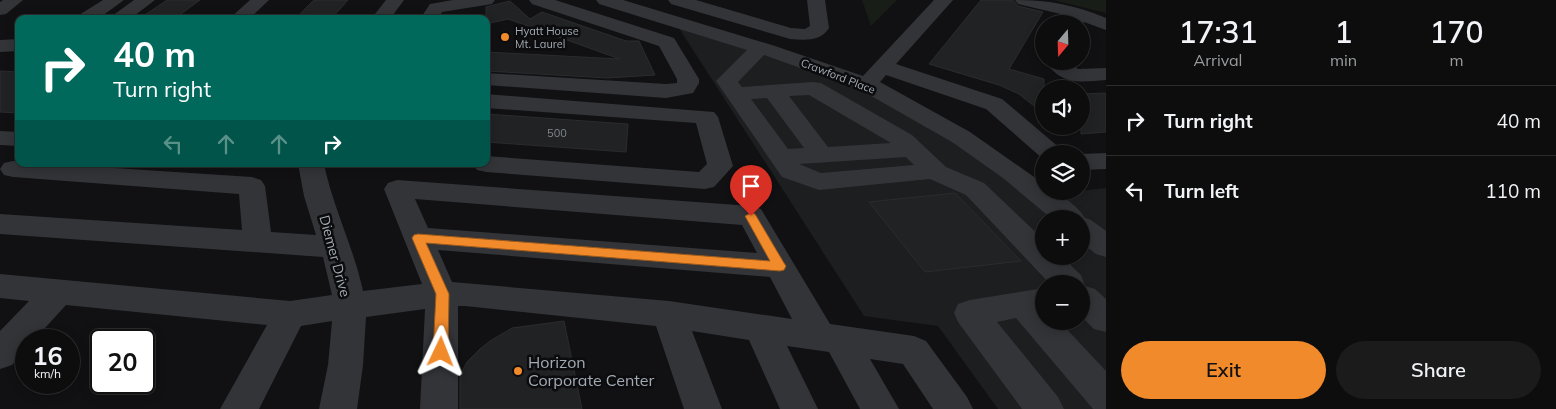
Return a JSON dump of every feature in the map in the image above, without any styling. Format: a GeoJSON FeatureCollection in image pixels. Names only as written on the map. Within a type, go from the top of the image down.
{"type":"FeatureCollection","features":[{"type":"Feature","properties":{"kind":"street"},"geometry":{"type":"LineString","coordinates":[[0,10],[14,0]]}},
{"type":"Feature","properties":{"kind":"street"},"geometry":{"type":"LineString","coordinates":[[91,15],[115,0]]}},
{"type":"Feature","properties":{"kind":"street"},"geometry":{"type":"LineString","coordinates":[[123,15],[146,0]]}},
{"type":"Feature","properties":{"kind":"street"},"geometry":{"type":"LineString","coordinates":[[243,15],[260,0]]}},
{"type":"Feature","properties":{"kind":"street"},"geometry":{"type":"LineString","coordinates":[[383,15],[396,0]]}},
{"type":"Feature","properties":{"kind":"street"},"geometry":{"type":"LineString","coordinates":[[432,15],[436,8],[486,0]]}},
{"type":"Feature","properties":{"kind":"street"},"geometry":{"type":"LineString","coordinates":[[490,79],[666,91],[685,88],[688,83],[688,79],[667,42],[538,0]]}},
{"type":"Feature","properties":{"kind":"street","name":"Crawford Place"},"geometry":{"type":"LineString","coordinates":[[605,0],[760,48],[867,84],[962,137],[1091,231]]}},
{"type":"Feature","properties":{"kind":"street"},"geometry":{"type":"LineString","coordinates":[[677,0],[790,33],[808,35],[820,28],[816,0]]}},
{"type":"Feature","properties":{"kind":"street"},"geometry":{"type":"LineString","coordinates":[[743,19],[744,0]]}},
{"type":"Feature","properties":{"kind":"street"},"geometry":{"type":"LineString","coordinates":[[867,84],[944,0]]}},
{"type":"Feature","properties":{"kind":"street"},"geometry":{"type":"LineString","coordinates":[[1024,0],[1067,15]]}},
{"type":"Feature","properties":{"kind":"street"},"geometry":{"type":"LineString","coordinates":[[1090,21],[1106,24]]}},
{"type":"Feature","properties":{"kind":"street"},"geometry":{"type":"LineString","coordinates":[[0,46],[15,46]]}},
{"type":"Feature","properties":{"kind":"street"},"geometry":{"type":"LineString","coordinates":[[760,48],[728,81],[791,171],[819,182],[933,171],[975,189],[1060,275]]}},
{"type":"Feature","properties":{"kind":"street"},"geometry":{"type":"LineString","coordinates":[[883,67],[994,104],[1042,145]]}},
{"type":"Feature","properties":{"kind":"street"},"geometry":{"type":"LineString","coordinates":[[1066,70],[1073,76],[1106,74]]}},
{"type":"Feature","properties":{"kind":"street"},"geometry":{"type":"LineString","coordinates":[[737,94],[812,88],[904,140],[937,173]]}},
{"type":"Feature","properties":{"kind":"street"},"geometry":{"type":"LineString","coordinates":[[773,91],[821,154]]}},
{"type":"Feature","properties":{"kind":"street"},"geometry":{"type":"LineString","coordinates":[[490,101],[706,117],[720,166],[705,181],[490,164]]}},
{"type":"Feature","properties":{"kind":"street"},"geometry":{"type":"LineString","coordinates":[[781,157],[912,149]]}},
{"type":"Feature","properties":{"kind":"street"},"geometry":{"type":"LineString","coordinates":[[1090,162],[1106,161]]}},
{"type":"Feature","properties":{"kind":"street"},"geometry":{"type":"LineString","coordinates":[[118,167],[252,186],[257,242]]}},
{"type":"Feature","properties":{"kind":"street","name":"Diemer Drive"},"geometry":{"type":"LineString","coordinates":[[312,167],[315,187],[347,291],[348,306],[343,384],[338,409]]}},
{"type":"Feature","properties":{"kind":"street"},"geometry":{"type":"LineString","coordinates":[[1012,172],[1035,168]]}},
{"type":"Feature","properties":{"kind":"street"},"geometry":{"type":"LineString","coordinates":[[439,409],[442,294],[397,189],[751,216],[780,266],[880,409]]}},
{"type":"Feature","properties":{"kind":"street"},"geometry":{"type":"LineString","coordinates":[[0,224],[334,247]]}},
{"type":"Feature","properties":{"kind":"street"},"geometry":{"type":"LineString","coordinates":[[418,238],[780,266]]}},
{"type":"Feature","properties":{"kind":"street"},"geometry":{"type":"LineString","coordinates":[[0,286],[290,314],[442,294],[464,294],[669,314],[914,351],[954,409]]}},
{"type":"Feature","properties":{"kind":"street"},"geometry":{"type":"LineString","coordinates":[[0,354],[58,292]]}},
{"type":"Feature","properties":{"kind":"street"},"geometry":{"type":"LineString","coordinates":[[1045,409],[970,313],[1033,302],[1106,397]]}},
{"type":"Feature","properties":{"kind":"street"},"geometry":{"type":"LineString","coordinates":[[239,409],[290,314]]}},
{"type":"Feature","properties":{"kind":"street"},"geometry":{"type":"LineString","coordinates":[[669,314],[703,409]]}},
{"type":"Feature","properties":{"kind":"street"},"geometry":{"type":"LineString","coordinates":[[761,328],[799,409]]}},
{"type":"Feature","properties":{"kind":"shaded area"},"geometry":{"type":"Polygon","coordinates":[[[862,0],[897,0],[871,26],[862,0]]]}},
{"type":"Feature","properties":{"kind":"shaded area"},"geometry":{"type":"Polygon","coordinates":[[[1054,0],[1106,0],[1106,13],[1054,0]]]}},
{"type":"Feature","properties":{"kind":"shaded area"},"geometry":{"type":"Polygon","coordinates":[[[677,25],[867,90],[934,124],[1035,196],[1035,200],[1090,200],[1090,190],[1106,188],[1106,409],[998,409],[938,326],[864,316],[677,25]]]}},
{"type":"Feature","properties":{"kind":"building"},"geometry":{"type":"Polygon","coordinates":[[[167,0],[200,0],[179,15],[145,15],[167,0]]]}},
{"type":"Feature","properties":{"kind":"building"},"geometry":{"type":"Polygon","coordinates":[[[314,0],[348,0],[335,15],[299,15],[314,0]]]}},
{"type":"Feature","properties":{"kind":"building"},"geometry":{"type":"Polygon","coordinates":[[[981,0],[1014,1],[1018,6],[1043,12],[1041,15],[1035,15],[1035,25],[1009,69],[1044,79],[1035,80],[1035,107],[1019,94],[999,85],[929,64],[981,0]]]}},
{"type":"Feature","properties":{"kind":"building"},"geometry":{"type":"Polygon","coordinates":[[[510,1],[530,19],[542,12],[626,41],[639,41],[655,75],[607,78],[490,71],[490,52],[620,59],[508,19],[490,23],[490,15],[486,15],[486,7],[510,1]]]}},
{"type":"Feature","properties":{"kind":"building"},"geometry":{"type":"Polygon","coordinates":[[[0,71],[15,72],[15,113],[0,112],[0,71]]]}},
{"type":"Feature","properties":{"kind":"building"},"geometry":{"type":"Polygon","coordinates":[[[1106,93],[1106,132],[1090,133],[1090,94],[1106,93]]]}},
{"type":"Feature","properties":{"kind":"building"},"geometry":{"type":"Polygon","coordinates":[[[490,114],[628,124],[626,152],[490,142],[490,114]]]}},
{"type":"Feature","properties":{"kind":"building"},"geometry":{"type":"Polygon","coordinates":[[[955,193],[1021,261],[925,272],[869,202],[955,193]]]}},
{"type":"Feature","properties":{"kind":"building","name":"Horizon Corporate Center"},"geometry":{"type":"Polygon","coordinates":[[[564,321],[582,409],[460,409],[460,375],[467,362],[480,349],[512,328],[564,321]]]}},
{"type":"Feature","properties":{"kind":"place","name":"Hyatt House Mt. Laurel"},"geometry":{"type":"Point","coordinates":[505,37]}},
{"type":"Feature","properties":{"kind":"place","name":"Horizon Corporate Center"},"geometry":{"type":"Point","coordinates":[518,371]}},
{"type":"Feature","properties":{"kind":"route"},"geometry":{"type":"LineString","coordinates":[[441,352],[442,294],[418,238],[780,266],[751,216]]}}]}
